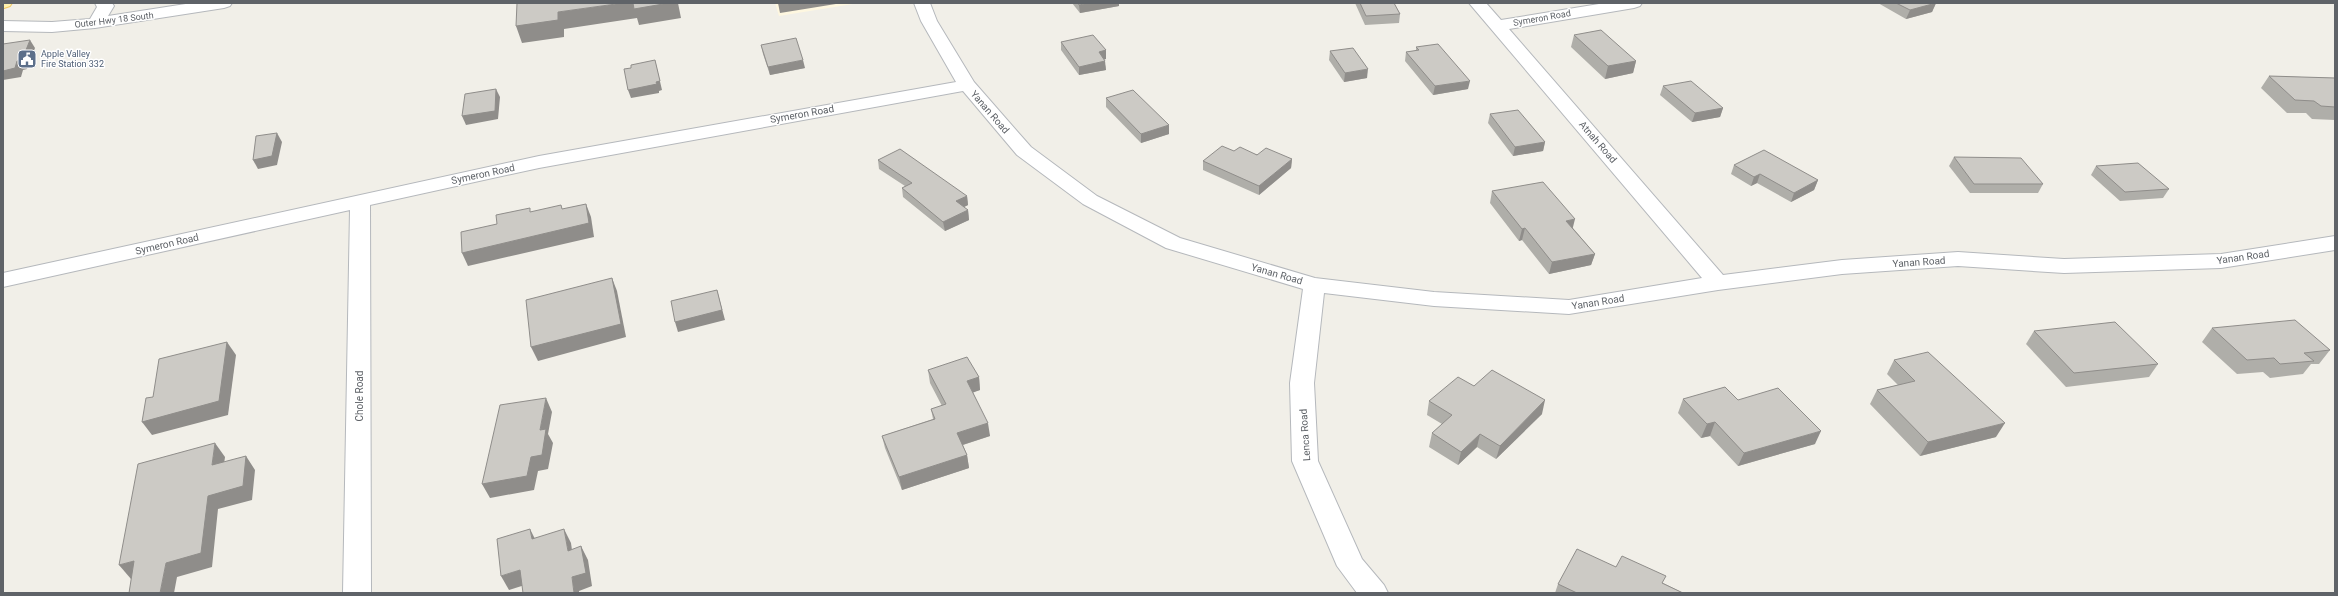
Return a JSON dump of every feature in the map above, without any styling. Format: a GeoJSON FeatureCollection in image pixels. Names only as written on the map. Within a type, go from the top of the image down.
{"type":"FeatureCollection","features":[{"type":"Feature","properties":{"kind":"street"},"geometry":{"type":"LineString","coordinates":[[95,23],[106,6],[103,3]]}},
{"type":"Feature","properties":{"kind":"street","name":"Outer Hwy 18 South"},"geometry":{"type":"LineString","coordinates":[[3,26],[52,27],[95,23],[224,3]]}},
{"type":"Feature","properties":{"kind":"street","name":"Yanan Road"},"geometry":{"type":"LineString","coordinates":[[922,3],[929,21],[967,85],[1024,151],[1090,200],[1173,243],[1314,285],[1434,299],[1569,307],[1718,283],[1842,267],[1958,259],[2064,266],[2221,261],[2335,243]]}},
{"type":"Feature","properties":{"kind":"street","name":"Atnah Road"},"geometry":{"type":"LineString","coordinates":[[1476,3],[1498,26],[1718,283]]}},
{"type":"Feature","properties":{"kind":"street","name":"Symeron Road"},"geometry":{"type":"LineString","coordinates":[[1498,26],[1634,3]]}},
{"type":"Feature","properties":{"kind":"street","name":"Symeron Road"},"geometry":{"type":"LineString","coordinates":[[3,280],[360,200],[539,162],[967,85]]}},
{"type":"Feature","properties":{"kind":"street","name":"Chole Road"},"geometry":{"type":"LineString","coordinates":[[357,593],[360,200]]}},
{"type":"Feature","properties":{"kind":"street","name":"Lenca Road"},"geometry":{"type":"LineString","coordinates":[[1314,285],[1302,383],[1305,461],[1351,566],[1374,593]]}},
{"type":"Feature","properties":{"kind":"shaded area"},"geometry":{"type":"Polygon","coordinates":[[[775,3],[859,3],[779,16],[775,3]]]}},
{"type":"Feature","properties":{"kind":"building"},"geometry":{"type":"Polygon","coordinates":[[[517,3],[623,3],[558,12],[558,20],[516,26],[517,3]]]}},
{"type":"Feature","properties":{"kind":"building"},"geometry":{"type":"Polygon","coordinates":[[[633,3],[669,3],[634,9],[633,3]]]}},
{"type":"Feature","properties":{"kind":"building"},"geometry":{"type":"Polygon","coordinates":[[[1078,3],[1089,3],[1079,5],[1078,3]]]}},
{"type":"Feature","properties":{"kind":"building"},"geometry":{"type":"Polygon","coordinates":[[[1360,3],[1394,3],[1400,14],[1366,16],[1360,3]]]}},
{"type":"Feature","properties":{"kind":"building"},"geometry":{"type":"Polygon","coordinates":[[[1896,3],[1936,3],[1910,10],[1896,3]]]}},
{"type":"Feature","properties":{"kind":"building"},"geometry":{"type":"Polygon","coordinates":[[[1601,30],[1636,61],[1608,66],[1574,35],[1601,30]]]}},
{"type":"Feature","properties":{"kind":"building"},"geometry":{"type":"Polygon","coordinates":[[[1093,35],[1106,50],[1099,52],[1105,61],[1079,67],[1061,42],[1093,35]]]}},
{"type":"Feature","properties":{"kind":"building"},"geometry":{"type":"Polygon","coordinates":[[[796,38],[803,60],[768,67],[761,45],[796,38]]]}},
{"type":"Feature","properties":{"kind":"building"},"geometry":{"type":"Polygon","coordinates":[[[30,40],[22,60],[17,61],[15,68],[3,71],[3,44],[30,40]]]}},
{"type":"Feature","properties":{"kind":"building"},"geometry":{"type":"Polygon","coordinates":[[[1438,44],[1470,81],[1435,86],[1406,52],[1419,50],[1416,47],[1438,44]]]}},
{"type":"Feature","properties":{"kind":"building"},"geometry":{"type":"Polygon","coordinates":[[[1353,48],[1368,69],[1345,73],[1330,51],[1353,48]]]}},
{"type":"Feature","properties":{"kind":"building"},"geometry":{"type":"Polygon","coordinates":[[[655,60],[660,81],[656,82],[657,84],[628,90],[624,69],[631,68],[631,65],[655,60]]]}},
{"type":"Feature","properties":{"kind":"building"},"geometry":{"type":"Polygon","coordinates":[[[2269,76],[2335,78],[2335,107],[2321,106],[2314,101],[2295,100],[2269,76]]]}},
{"type":"Feature","properties":{"kind":"building"},"geometry":{"type":"Polygon","coordinates":[[[1691,81],[1723,108],[1695,113],[1663,86],[1691,81]]]}},
{"type":"Feature","properties":{"kind":"building"},"geometry":{"type":"Polygon","coordinates":[[[496,89],[495,111],[462,116],[465,94],[496,89]]]}},
{"type":"Feature","properties":{"kind":"building"},"geometry":{"type":"Polygon","coordinates":[[[1133,90],[1169,125],[1141,134],[1106,98],[1133,90]]]}},
{"type":"Feature","properties":{"kind":"building"},"geometry":{"type":"Polygon","coordinates":[[[1518,110],[1545,142],[1515,147],[1490,114],[1518,110]]]}},
{"type":"Feature","properties":{"kind":"building"},"geometry":{"type":"Polygon","coordinates":[[[277,133],[272,156],[253,160],[256,136],[277,133]]]}},
{"type":"Feature","properties":{"kind":"building"},"geometry":{"type":"Polygon","coordinates":[[[1222,146],[1234,151],[1240,147],[1257,155],[1266,148],[1292,159],[1259,186],[1203,161],[1222,146]]]}},
{"type":"Feature","properties":{"kind":"building"},"geometry":{"type":"Polygon","coordinates":[[[900,149],[967,196],[956,201],[968,210],[943,222],[902,188],[912,183],[878,160],[900,149]]]}},
{"type":"Feature","properties":{"kind":"building"},"geometry":{"type":"Polygon","coordinates":[[[1764,150],[1818,180],[1794,193],[1760,174],[1754,177],[1734,165],[1764,150]]]}},
{"type":"Feature","properties":{"kind":"building"},"geometry":{"type":"Polygon","coordinates":[[[1954,157],[2021,158],[2043,184],[1974,184],[1954,157]]]}},
{"type":"Feature","properties":{"kind":"building"},"geometry":{"type":"Polygon","coordinates":[[[2138,163],[2169,189],[2125,192],[2096,166],[2138,163]]]}},
{"type":"Feature","properties":{"kind":"building"},"geometry":{"type":"Polygon","coordinates":[[[1543,182],[1575,219],[1566,221],[1595,254],[1552,262],[1525,228],[1522,229],[1492,191],[1543,182]]]}},
{"type":"Feature","properties":{"kind":"building"},"geometry":{"type":"Polygon","coordinates":[[[586,204],[589,223],[462,253],[461,232],[497,224],[496,215],[530,208],[530,212],[561,205],[562,209],[586,204]]]}},
{"type":"Feature","properties":{"kind":"building"},"geometry":{"type":"Polygon","coordinates":[[[612,278],[621,324],[531,347],[526,300],[612,278]]]}},
{"type":"Feature","properties":{"kind":"building"},"geometry":{"type":"Polygon","coordinates":[[[717,290],[722,310],[675,322],[671,301],[717,290]]]}},
{"type":"Feature","properties":{"kind":"building"},"geometry":{"type":"Polygon","coordinates":[[[2295,320],[2330,350],[2304,353],[2314,361],[2280,364],[2274,358],[2247,360],[2212,328],[2295,320]]]}},
{"type":"Feature","properties":{"kind":"building"},"geometry":{"type":"Polygon","coordinates":[[[2115,322],[2158,364],[2074,373],[2034,331],[2115,322]]]}},
{"type":"Feature","properties":{"kind":"building"},"geometry":{"type":"Polygon","coordinates":[[[227,342],[219,401],[142,422],[146,398],[153,397],[159,359],[227,342]]]}},
{"type":"Feature","properties":{"kind":"building"},"geometry":{"type":"Polygon","coordinates":[[[1928,352],[2005,423],[1928,442],[1877,390],[1915,381],[1894,360],[1928,352]]]}},
{"type":"Feature","properties":{"kind":"building"},"geometry":{"type":"Polygon","coordinates":[[[967,357],[979,377],[967,381],[988,423],[957,433],[967,455],[899,477],[882,436],[935,419],[931,409],[946,404],[928,370],[967,357]]]}},
{"type":"Feature","properties":{"kind":"building"},"geometry":{"type":"Polygon","coordinates":[[[1492,370],[1545,400],[1500,446],[1480,434],[1461,452],[1432,433],[1452,415],[1429,401],[1458,377],[1474,386],[1492,370]]]}},
{"type":"Feature","properties":{"kind":"building"},"geometry":{"type":"Polygon","coordinates":[[[1725,387],[1738,400],[1778,388],[1821,431],[1744,453],[1715,422],[1707,424],[1683,399],[1725,387]]]}},
{"type":"Feature","properties":{"kind":"building"},"geometry":{"type":"Polygon","coordinates":[[[546,398],[540,430],[546,429],[542,455],[531,457],[527,476],[482,484],[500,405],[546,398]]]}},
{"type":"Feature","properties":{"kind":"building"},"geometry":{"type":"Polygon","coordinates":[[[215,443],[212,465],[246,456],[243,486],[208,496],[201,553],[166,563],[160,593],[129,593],[134,561],[119,565],[138,464],[215,443]]]}},
{"type":"Feature","properties":{"kind":"building"},"geometry":{"type":"Polygon","coordinates":[[[530,529],[532,539],[564,529],[568,551],[581,546],[586,573],[572,577],[574,593],[523,593],[520,570],[501,576],[497,539],[530,529]]]}},
{"type":"Feature","properties":{"kind":"building"},"geometry":{"type":"Polygon","coordinates":[[[1577,549],[1616,567],[1622,556],[1666,576],[1662,583],[1683,593],[1577,593],[1558,584],[1577,549]]]}},
{"type":"Feature","properties":{"kind":"place","name":"Apple Valley Fire Station 332"},"geometry":{"type":"Point","coordinates":[27,59]}}]}
